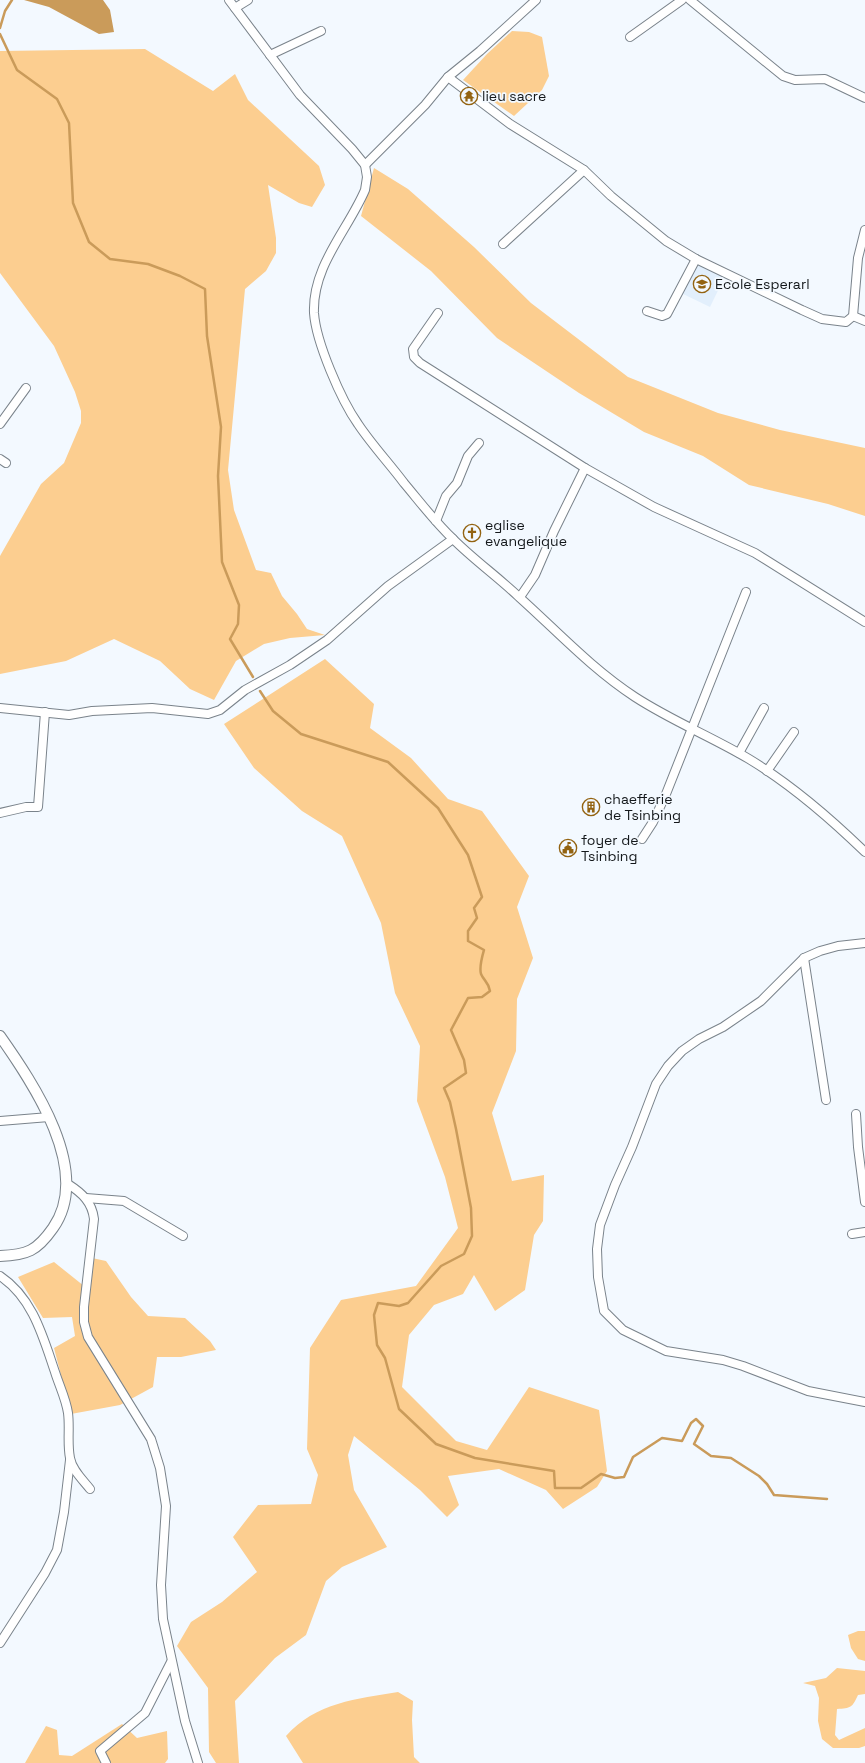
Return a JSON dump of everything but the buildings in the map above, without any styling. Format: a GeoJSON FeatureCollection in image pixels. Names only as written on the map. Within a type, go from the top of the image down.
{"type":"FeatureCollection","features":[{"type":"Feature","properties":{"kind":"main road"},"geometry":{"type":"LineString","coordinates":[[0,1036],[38,1094],[49,1117],[64,1164],[68,1184],[63,1209],[57,1222],[47,1237],[34,1249],[23,1255],[0,1256]]}},
{"type":"Feature","properties":{"kind":"street"},"geometry":{"type":"LineString","coordinates":[[229,0],[300,95],[352,149],[365,165],[367,177],[365,190],[325,262],[316,292],[314,312],[317,333],[341,392],[357,423],[452,539],[520,597],[576,652],[635,697],[691,729],[739,753],[767,771],[819,810],[864,849]]}},
{"type":"Feature","properties":{"kind":"street"},"geometry":{"type":"LineString","coordinates":[[235,8],[248,0]]}},
{"type":"Feature","properties":{"kind":"street"},"geometry":{"type":"LineString","coordinates":[[365,165],[425,104],[448,77],[480,51],[536,0]]}},
{"type":"Feature","properties":{"kind":"street"},"geometry":{"type":"LineString","coordinates":[[630,37],[682,0]]}},
{"type":"Feature","properties":{"kind":"street"},"geometry":{"type":"LineString","coordinates":[[690,0],[783,76],[796,80],[825,79],[865,98]]}},
{"type":"Feature","properties":{"kind":"street"},"geometry":{"type":"LineString","coordinates":[[270,55],[321,31]]}},
{"type":"Feature","properties":{"kind":"street"},"geometry":{"type":"LineString","coordinates":[[448,77],[510,124],[584,170],[644,224],[666,241],[696,259],[822,319],[846,322],[853,316],[858,258],[865,230]]}},
{"type":"Feature","properties":{"kind":"street"},"geometry":{"type":"LineString","coordinates":[[503,244],[584,170]]}},
{"type":"Feature","properties":{"kind":"street"},"geometry":{"type":"LineString","coordinates":[[647,311],[662,316],[667,314],[696,259]]}},
{"type":"Feature","properties":{"kind":"street"},"geometry":{"type":"LineString","coordinates":[[438,313],[413,349],[414,357],[420,363],[585,468],[654,507],[755,553],[865,622]]}},
{"type":"Feature","properties":{"kind":"street"},"geometry":{"type":"LineString","coordinates":[[853,316],[865,322]]}},
{"type":"Feature","properties":{"kind":"street"},"geometry":{"type":"LineString","coordinates":[[0,424],[26,388]]}},
{"type":"Feature","properties":{"kind":"street"},"geometry":{"type":"LineString","coordinates":[[436,520],[446,496],[457,483],[468,456],[479,444]]}},
{"type":"Feature","properties":{"kind":"street"},"geometry":{"type":"LineString","coordinates":[[520,597],[535,575],[554,531],[585,468]]}},
{"type":"Feature","properties":{"kind":"street"},"geometry":{"type":"LineString","coordinates":[[0,708],[69,715],[92,711],[152,708],[208,714],[220,710],[245,690],[290,665],[327,640],[388,586],[452,539]]}},
{"type":"Feature","properties":{"kind":"street"},"geometry":{"type":"LineString","coordinates":[[642,839],[657,815],[746,592]]}},
{"type":"Feature","properties":{"kind":"street"},"geometry":{"type":"LineString","coordinates":[[739,753],[764,708]]}},
{"type":"Feature","properties":{"kind":"street"},"geometry":{"type":"LineString","coordinates":[[0,813],[26,807],[38,807],[45,712]]}},
{"type":"Feature","properties":{"kind":"street"},"geometry":{"type":"LineString","coordinates":[[767,771],[794,732]]}},
{"type":"Feature","properties":{"kind":"street"},"geometry":{"type":"LineString","coordinates":[[865,943],[838,946],[820,951],[804,958],[761,1000],[744,1014],[699,1039],[682,1051],[668,1066],[656,1084],[632,1147],[615,1185],[600,1225],[597,1249],[600,1299],[604,1311],[623,1330],[666,1351],[730,1362],[808,1391],[865,1402]]}},
{"type":"Feature","properties":{"kind":"street"},"geometry":{"type":"LineString","coordinates":[[804,958],[826,1100]]}},
{"type":"Feature","properties":{"kind":"street"},"geometry":{"type":"LineString","coordinates":[[856,1114],[858,1147],[865,1202]]}},
{"type":"Feature","properties":{"kind":"street"},"geometry":{"type":"LineString","coordinates":[[0,1121],[49,1117]]}},
{"type":"Feature","properties":{"kind":"street"},"geometry":{"type":"LineString","coordinates":[[68,1184],[86,1198],[93,1208],[94,1219],[86,1276],[84,1322],[88,1336],[151,1439],[156,1451],[164,1486],[166,1527],[161,1602],[171,1662],[185,1721],[198,1763]]}},
{"type":"Feature","properties":{"kind":"street"},"geometry":{"type":"LineString","coordinates":[[86,1198],[124,1201],[183,1236]]}},
{"type":"Feature","properties":{"kind":"street"},"geometry":{"type":"LineString","coordinates":[[852,1234],[865,1232]]}},
{"type":"Feature","properties":{"kind":"street"},"geometry":{"type":"LineString","coordinates":[[0,1276],[16,1288],[29,1307],[39,1326],[68,1410],[70,1428],[70,1459],[64,1512],[57,1550],[45,1573],[0,1643]]}},
{"type":"Feature","properties":{"kind":"street"},"geometry":{"type":"LineString","coordinates":[[70,1459],[76,1471],[90,1489]]}},
{"type":"Feature","properties":{"kind":"street"},"geometry":{"type":"LineString","coordinates":[[106,1763],[100,1751],[145,1713],[171,1662]]}},
{"type":"Feature","properties":{"kind":"shaded area"},"geometry":{"type":"Polygon","coordinates":[[[24,0],[103,0],[110,10],[114,32],[99,34],[49,7],[24,0]]]}},
{"type":"Feature","properties":{"kind":"shaded area"},"geometry":{"type":"Polygon","coordinates":[[[512,31],[529,32],[542,37],[549,76],[542,90],[514,116],[463,80],[487,54],[512,31]]]}},
{"type":"Feature","properties":{"kind":"shaded area"},"geometry":{"type":"Polygon","coordinates":[[[145,49],[213,91],[235,74],[248,100],[319,166],[325,185],[312,207],[299,203],[268,185],[276,238],[276,253],[266,271],[245,289],[228,470],[234,510],[256,570],[271,573],[282,596],[307,629],[325,635],[290,638],[264,644],[236,661],[214,700],[190,689],[160,661],[114,639],[66,661],[0,674],[0,556],[41,484],[64,463],[81,423],[81,411],[75,392],[54,346],[0,273],[0,51],[145,49]]]}},
{"type":"Feature","properties":{"kind":"shaded area"},"geometry":{"type":"Polygon","coordinates":[[[374,168],[408,189],[474,247],[531,303],[628,377],[718,413],[780,430],[865,448],[865,516],[828,504],[749,485],[703,456],[644,432],[579,393],[497,338],[431,271],[361,216],[374,168]]]}},
{"type":"Feature","properties":{"kind":"shaded area","name":"Ecole Esperarl"},"geometry":{"type":"Polygon","coordinates":[[[694,261],[725,276],[710,307],[679,292],[694,261]]]}},
{"type":"Feature","properties":{"kind":"shaded area"},"geometry":{"type":"Polygon","coordinates":[[[325,659],[374,704],[370,728],[411,758],[448,799],[482,811],[529,876],[517,907],[533,958],[517,999],[516,1051],[492,1113],[512,1181],[544,1175],[543,1221],[534,1235],[525,1290],[495,1311],[474,1275],[463,1294],[434,1305],[409,1335],[402,1387],[456,1441],[487,1450],[529,1387],[599,1410],[607,1471],[597,1487],[563,1509],[546,1490],[499,1469],[448,1476],[459,1505],[447,1517],[420,1490],[354,1436],[348,1455],[354,1490],[387,1547],[342,1567],[326,1581],[306,1635],[275,1658],[235,1701],[239,1763],[216,1763],[209,1752],[208,1688],[177,1646],[191,1622],[222,1602],[257,1572],[233,1537],[258,1505],[311,1504],[318,1475],[307,1449],[310,1348],[341,1300],[416,1286],[458,1228],[445,1177],[417,1101],[420,1046],[395,993],[381,923],[342,836],[302,811],[254,768],[224,724],[325,659]]]}},
{"type":"Feature","properties":{"kind":"shaded area"},"geometry":{"type":"Polygon","coordinates":[[[92,1258],[106,1261],[131,1297],[148,1316],[185,1318],[210,1341],[216,1350],[181,1357],[157,1357],[153,1387],[120,1405],[71,1414],[54,1348],[75,1336],[72,1317],[43,1318],[18,1277],[54,1262],[89,1290],[92,1258]]]}},
{"type":"Feature","properties":{"kind":"shaded area"},"geometry":{"type":"Polygon","coordinates":[[[858,1631],[865,1631],[865,1661],[858,1659],[851,1648],[848,1635],[858,1631]]]}},
{"type":"Feature","properties":{"kind":"shaded area"},"geometry":{"type":"Polygon","coordinates":[[[837,1668],[865,1671],[865,1694],[858,1695],[852,1705],[837,1709],[835,1735],[839,1740],[865,1728],[865,1746],[859,1748],[833,1748],[822,1739],[818,1721],[819,1698],[815,1686],[803,1683],[826,1678],[837,1668]]]}},
{"type":"Feature","properties":{"kind":"shaded area"},"geometry":{"type":"Polygon","coordinates":[[[398,1692],[413,1701],[412,1720],[414,1757],[420,1763],[303,1763],[286,1736],[310,1716],[324,1709],[352,1700],[398,1692]]]}},
{"type":"Feature","properties":{"kind":"shaded area"},"geometry":{"type":"Polygon","coordinates":[[[122,1724],[137,1738],[167,1731],[168,1759],[165,1763],[25,1763],[46,1726],[57,1730],[59,1755],[72,1756],[122,1724]]]}},
{"type":"Feature","properties":{"kind":"waterway"},"geometry":{"type":"LineString","coordinates":[[0,28],[5,11],[12,0]]}},
{"type":"Feature","properties":{"kind":"waterway"},"geometry":{"type":"LineString","coordinates":[[0,34],[17,70],[57,99],[69,123],[73,203],[89,242],[110,259],[148,264],[180,276],[205,289],[207,336],[221,427],[218,476],[222,562],[239,605],[238,624],[230,639],[253,677]]}},
{"type":"Feature","properties":{"kind":"waterway"},"geometry":{"type":"LineString","coordinates":[[260,691],[273,711],[301,734],[388,762],[438,808],[468,855],[482,897],[474,908],[477,918],[468,931],[468,941],[484,950],[480,971],[490,991],[482,997],[468,998],[451,1030],[464,1060],[466,1073],[444,1088],[450,1102],[471,1208],[472,1236],[464,1254],[441,1266],[408,1303],[399,1306],[378,1303],[374,1315],[377,1345],[385,1358],[399,1409],[436,1444],[475,1458],[554,1471],[555,1488],[581,1488],[601,1474],[615,1478],[624,1477],[633,1457],[662,1438],[682,1441],[691,1423],[696,1419],[703,1426],[694,1444],[711,1456],[731,1458],[759,1476],[767,1484],[774,1495],[827,1499]]}},
{"type":"Feature","properties":{"kind":"place","name":"lieu sacre"},"geometry":{"type":"Point","coordinates":[469,96]}},
{"type":"Feature","properties":{"kind":"place","name":"Ecole Esperarl"},"geometry":{"type":"Point","coordinates":[702,284]}},
{"type":"Feature","properties":{"kind":"place","name":"eglise evangelique"},"geometry":{"type":"Point","coordinates":[472,533]}},
{"type":"Feature","properties":{"kind":"place","name":"chaefferie de Tsinbing"},"geometry":{"type":"Point","coordinates":[591,807]}},
{"type":"Feature","properties":{"kind":"place","name":"foyer de Tsinbing"},"geometry":{"type":"Point","coordinates":[568,848]}}]}
